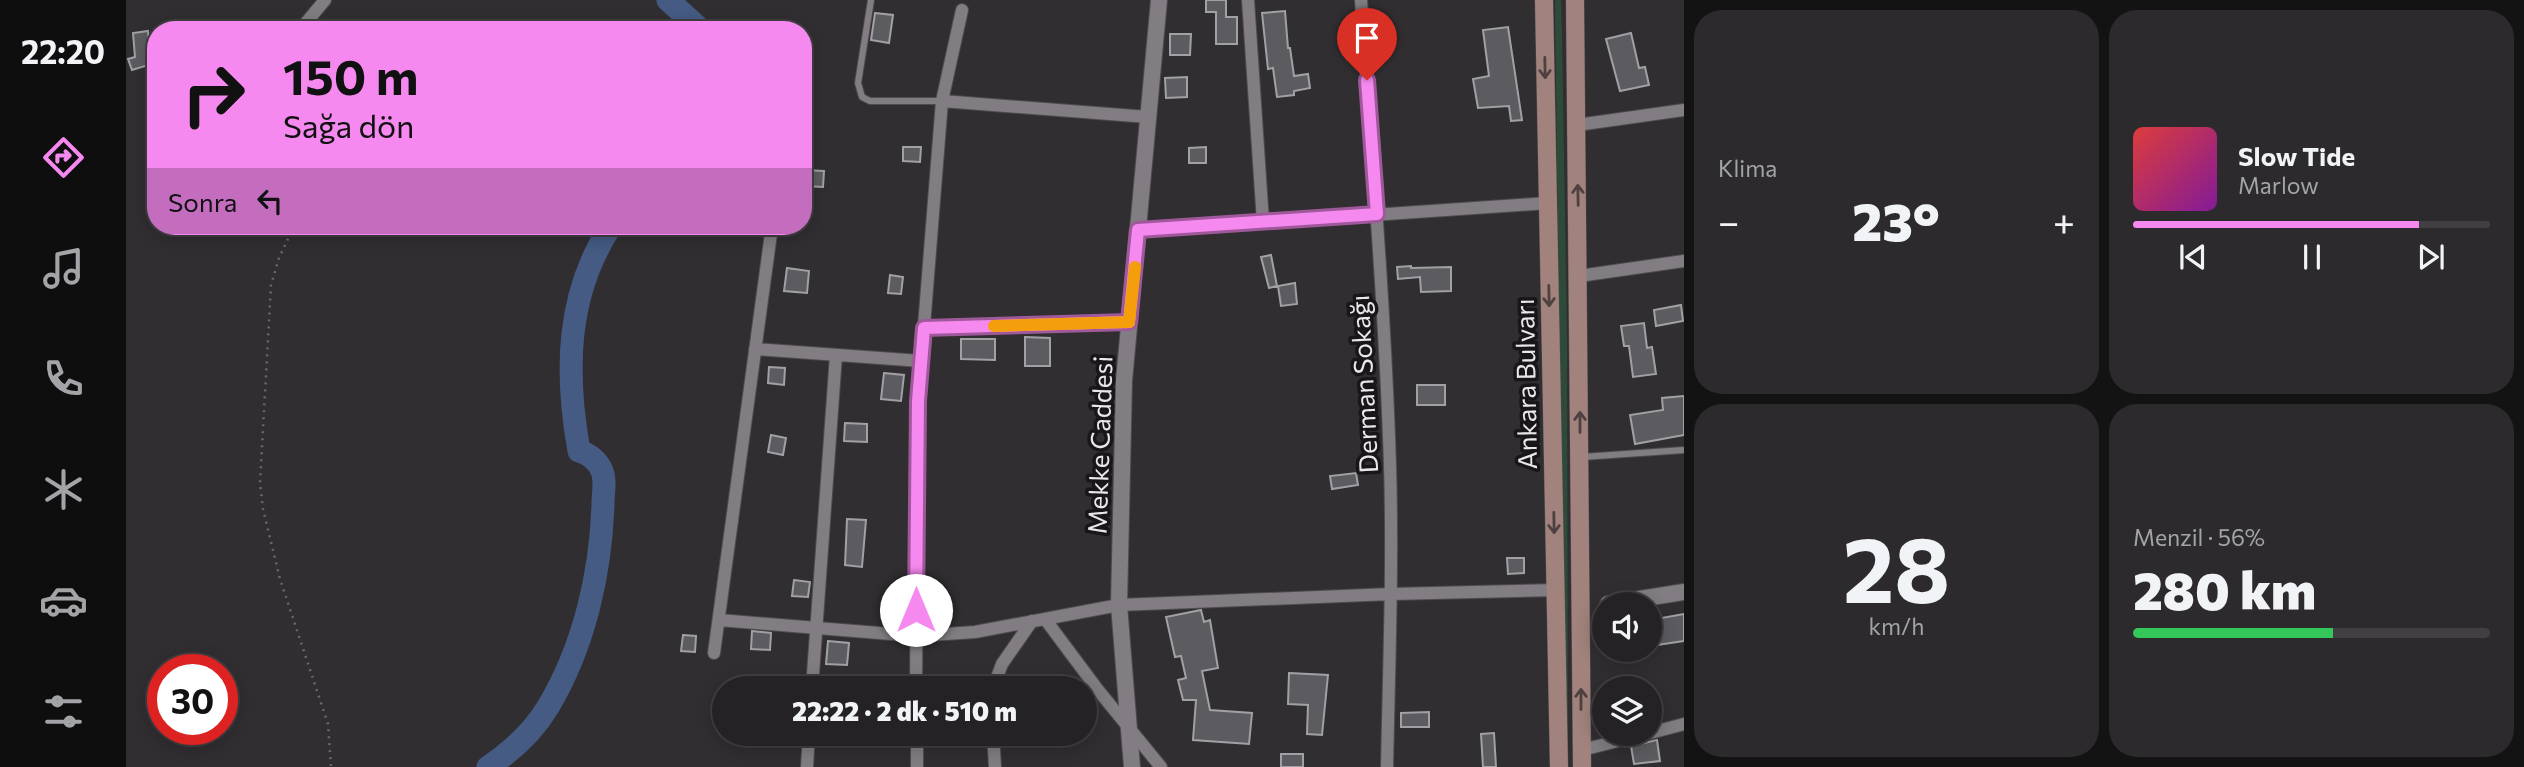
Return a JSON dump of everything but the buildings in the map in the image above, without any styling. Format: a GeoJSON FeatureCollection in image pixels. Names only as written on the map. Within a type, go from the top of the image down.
{"type":"FeatureCollection","features":[{"type":"Feature","properties":{"kind":"main road","name":"Ankara Bulvarı"},"geometry":{"type":"LineString","coordinates":[[1544,0],[1559,767]]}},
{"type":"Feature","properties":{"kind":"main road","name":"Ankara Bulvarı"},"geometry":{"type":"LineString","coordinates":[[1575,0],[1582,758]]}},
{"type":"Feature","properties":{"kind":"street"},"geometry":{"type":"LineString","coordinates":[[308,21],[325,0]]}},
{"type":"Feature","properties":{"kind":"street","name":"Mekke Caddesi"},"geometry":{"type":"LineString","coordinates":[[1132,767],[1119,605],[1124,381],[1159,0]]}},
{"type":"Feature","properties":{"kind":"street"},"geometry":{"type":"LineString","coordinates":[[1248,0],[1263,222]]}},
{"type":"Feature","properties":{"kind":"street","name":"Derman Sokağı"},"geometry":{"type":"LineString","coordinates":[[1361,0],[1377,214],[1390,465],[1391,594],[1387,767]]}},
{"type":"Feature","properties":{"kind":"street"},"geometry":{"type":"LineString","coordinates":[[916,676],[918,401],[942,101],[962,10]]}},
{"type":"Feature","properties":{"kind":"street"},"geometry":{"type":"LineString","coordinates":[[942,101],[1149,117]]}},
{"type":"Feature","properties":{"kind":"street"},"geometry":{"type":"LineString","coordinates":[[1577,125],[1684,110]]}},
{"type":"Feature","properties":{"kind":"street"},"geometry":{"type":"LineString","coordinates":[[1138,230],[1548,203]]}},
{"type":"Feature","properties":{"kind":"street"},"geometry":{"type":"LineString","coordinates":[[714,653],[771,235]]}},
{"type":"Feature","properties":{"kind":"street"},"geometry":{"type":"LineString","coordinates":[[1578,276],[1684,261]]}},
{"type":"Feature","properties":{"kind":"street"},"geometry":{"type":"LineString","coordinates":[[924,328],[1129,322]]}},
{"type":"Feature","properties":{"kind":"street"},"geometry":{"type":"LineString","coordinates":[[755,349],[921,361]]}},
{"type":"Feature","properties":{"kind":"street"},"geometry":{"type":"LineString","coordinates":[[813,676],[836,355]]}},
{"type":"Feature","properties":{"kind":"street"},"geometry":{"type":"LineString","coordinates":[[719,620],[815,630],[916,636],[975,632],[1119,605],[1555,590]]}},
{"type":"Feature","properties":{"kind":"street"},"geometry":{"type":"LineString","coordinates":[[1662,595],[1684,592]]}},
{"type":"Feature","properties":{"kind":"street"},"geometry":{"type":"LineString","coordinates":[[1581,608],[1592,606]]}},
{"type":"Feature","properties":{"kind":"street"},"geometry":{"type":"LineString","coordinates":[[998,676],[1002,664],[1039,620]]}},
{"type":"Feature","properties":{"kind":"street"},"geometry":{"type":"LineString","coordinates":[[1039,620],[1161,767]]}},
{"type":"Feature","properties":{"kind":"street"},"geometry":{"type":"LineString","coordinates":[[1662,730],[1684,724]]}},
{"type":"Feature","properties":{"kind":"street"},"geometry":{"type":"LineString","coordinates":[[807,767],[808,746]]}},
{"type":"Feature","properties":{"kind":"street"},"geometry":{"type":"LineString","coordinates":[[917,746],[917,767]]}},
{"type":"Feature","properties":{"kind":"street"},"geometry":{"type":"LineString","coordinates":[[994,746],[995,767]]}},
{"type":"Feature","properties":{"kind":"street"},"geometry":{"type":"LineString","coordinates":[[1582,758],[1614,746]]}},
{"type":"Feature","properties":{"kind":"lane"},"geometry":{"type":"LineString","coordinates":[[871,0],[858,83],[862,97],[870,101],[942,101]]}},
{"type":"Feature","properties":{"kind":"lane"},"geometry":{"type":"LineString","coordinates":[[1580,457],[1684,450]]}},
{"type":"Feature","properties":{"kind":"path"},"geometry":{"type":"LineString","coordinates":[[290,235],[271,285],[260,483],[273,556],[328,724],[331,767]]}},
{"type":"Feature","properties":{"kind":"green space"},"geometry":{"type":"Polygon","coordinates":[[[1555,0],[1561,0],[1562,34],[1567,340],[1568,767],[1563,639],[1555,0]]]}},
{"type":"Feature","properties":{"kind":"waterway"},"geometry":{"type":"LineString","coordinates":[[668,0],[691,21]]}},
{"type":"Feature","properties":{"kind":"waterway"},"geometry":{"type":"LineString","coordinates":[[488,767],[521,740],[536,725],[548,707],[572,660],[594,582],[602,529],[604,479],[596,461],[579,451],[571,363],[577,306],[585,279],[606,235]]}},
{"type":"Feature","properties":{"kind":"slow traffic"},"geometry":{"type":"LineString","coordinates":[[994,326],[1129,322],[1135,267]]}},
{"type":"Feature","properties":{"kind":"route"},"geometry":{"type":"LineString","coordinates":[[916,610],[918,401],[924,328],[1129,322],[1138,230],[1377,214],[1367,80]]}}]}
